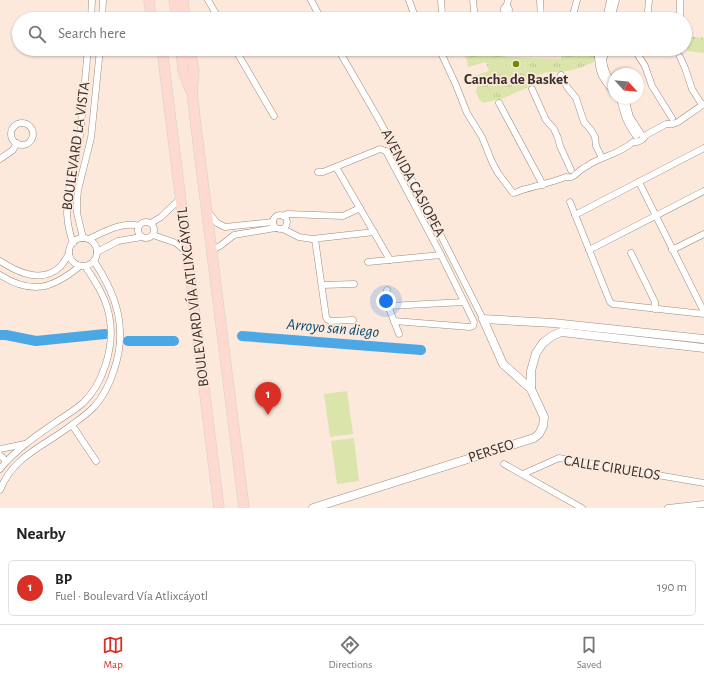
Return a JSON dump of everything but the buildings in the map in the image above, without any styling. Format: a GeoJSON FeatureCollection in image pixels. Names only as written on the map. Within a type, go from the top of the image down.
{"type":"FeatureCollection","features":[{"type":"Feature","properties":{"kind":"main road"},"geometry":{"type":"LineString","coordinates":[[149,0],[150,12]]}},
{"type":"Feature","properties":{"kind":"main road"},"geometry":{"type":"LineString","coordinates":[[156,0],[157,12]]}},
{"type":"Feature","properties":{"kind":"main road"},"geometry":{"type":"LineString","coordinates":[[174,0],[176,12]]}},
{"type":"Feature","properties":{"kind":"main road"},"geometry":{"type":"LineString","coordinates":[[182,0],[184,12]]}},
{"type":"Feature","properties":{"kind":"main road","name":"BOULEVARD VÍA ATLIXCÁYOTL"},"geometry":{"type":"LineString","coordinates":[[156,56],[159,71],[167,87]]}},
{"type":"Feature","properties":{"kind":"main road","name":"BOULEVARD VÍA ATLIXCÁYOTL"},"geometry":{"type":"LineString","coordinates":[[163,56],[219,508]]}},
{"type":"Feature","properties":{"kind":"main road","name":"BOULEVARD VÍA ATLIXCÁYOTL"},"geometry":{"type":"LineString","coordinates":[[182,56],[184,70],[192,92]]}},
{"type":"Feature","properties":{"kind":"main road","name":"BOULEVARD VÍA ATLIXCÁYOTL"},"geometry":{"type":"LineString","coordinates":[[191,56],[194,71],[192,92],[244,508]]}},
{"type":"Feature","properties":{"kind":"street"},"geometry":{"type":"LineString","coordinates":[[91,12],[92,0]]}},
{"type":"Feature","properties":{"kind":"street"},"geometry":{"type":"LineString","coordinates":[[102,0],[102,12]]}},
{"type":"Feature","properties":{"kind":"street"},"geometry":{"type":"LineString","coordinates":[[208,0],[214,12]]}},
{"type":"Feature","properties":{"kind":"street"},"geometry":{"type":"LineString","coordinates":[[311,0],[317,12]]}},
{"type":"Feature","properties":{"kind":"street"},"geometry":{"type":"LineString","coordinates":[[409,0],[413,12]]}},
{"type":"Feature","properties":{"kind":"street"},"geometry":{"type":"LineString","coordinates":[[440,0],[442,12]]}},
{"type":"Feature","properties":{"kind":"street"},"geometry":{"type":"LineString","coordinates":[[473,0],[474,12]]}},
{"type":"Feature","properties":{"kind":"street"},"geometry":{"type":"LineString","coordinates":[[540,0],[541,12]]}},
{"type":"Feature","properties":{"kind":"street"},"geometry":{"type":"LineString","coordinates":[[574,12],[577,0]]}},
{"type":"Feature","properties":{"kind":"street"},"geometry":{"type":"LineString","coordinates":[[612,5],[616,0]]}},
{"type":"Feature","properties":{"kind":"street"},"geometry":{"type":"LineString","coordinates":[[648,12],[649,0]]}},
{"type":"Feature","properties":{"kind":"street"},"geometry":{"type":"LineString","coordinates":[[680,0],[680,12]]}},
{"type":"Feature","properties":{"kind":"street"},"geometry":{"type":"LineString","coordinates":[[504,12],[504,8],[508,3]]}},
{"type":"Feature","properties":{"kind":"street","name":"BOULEVARD LA VISTA"},"geometry":{"type":"LineString","coordinates":[[73,243],[67,220],[66,198],[80,136],[87,56]]}},
{"type":"Feature","properties":{"kind":"street","name":"BOULEVARD LA VISTA"},"geometry":{"type":"LineString","coordinates":[[86,239],[77,213],[77,201],[78,190],[91,138],[99,56]]}},
{"type":"Feature","properties":{"kind":"street"},"geometry":{"type":"LineString","coordinates":[[239,56],[274,116]]}},
{"type":"Feature","properties":{"kind":"street","name":"AVENIDA CASIOPEA"},"geometry":{"type":"LineString","coordinates":[[342,56],[426,206],[483,319]]}},
{"type":"Feature","properties":{"kind":"street"},"geometry":{"type":"LineString","coordinates":[[442,56],[467,113],[482,137],[492,162],[498,173],[511,188],[513,193],[543,185],[566,176],[571,170],[580,170]]}},
{"type":"Feature","properties":{"kind":"street"},"geometry":{"type":"LineString","coordinates":[[639,56],[645,66],[652,86],[672,118]]}},
{"type":"Feature","properties":{"kind":"street"},"geometry":{"type":"LineString","coordinates":[[566,176],[570,178],[576,175],[580,170],[633,142],[634,138],[666,124],[673,124],[703,104],[692,89],[680,57]]}},
{"type":"Feature","properties":{"kind":"street"},"geometry":{"type":"LineString","coordinates":[[600,58],[608,78]]}},
{"type":"Feature","properties":{"kind":"street"},"geometry":{"type":"LineString","coordinates":[[600,58],[600,73],[608,85]]}},
{"type":"Feature","properties":{"kind":"street"},"geometry":{"type":"LineString","coordinates":[[562,75],[567,87],[579,104],[584,122],[595,137],[596,146],[602,158]]}},
{"type":"Feature","properties":{"kind":"street"},"geometry":{"type":"LineString","coordinates":[[532,89],[546,120],[558,138],[571,170]]}},
{"type":"Feature","properties":{"kind":"street"},"geometry":{"type":"LineString","coordinates":[[83,98],[95,99]]}},
{"type":"Feature","properties":{"kind":"street"},"geometry":{"type":"LineString","coordinates":[[500,102],[543,185]]}},
{"type":"Feature","properties":{"kind":"street"},"geometry":{"type":"LineString","coordinates":[[622,104],[626,121],[641,135]]}},
{"type":"Feature","properties":{"kind":"street"},"geometry":{"type":"LineString","coordinates":[[626,104],[630,118],[644,138],[637,143],[633,142]]}},
{"type":"Feature","properties":{"kind":"street"},"geometry":{"type":"LineString","coordinates":[[666,124],[667,120],[672,118],[682,118]]}},
{"type":"Feature","properties":{"kind":"street"},"geometry":{"type":"LineString","coordinates":[[0,159],[12,150],[17,143]]}},
{"type":"Feature","properties":{"kind":"street"},"geometry":{"type":"LineString","coordinates":[[575,215],[704,148]]}},
{"type":"Feature","properties":{"kind":"street"},"geometry":{"type":"LineString","coordinates":[[318,172],[323,172],[383,149],[386,151],[441,255],[474,322],[473,326],[470,327],[394,321]]}},
{"type":"Feature","properties":{"kind":"street"},"geometry":{"type":"LineString","coordinates":[[336,167],[390,260]]}},
{"type":"Feature","properties":{"kind":"street"},"geometry":{"type":"LineString","coordinates":[[639,182],[704,313]]}},
{"type":"Feature","properties":{"kind":"street"},"geometry":{"type":"LineString","coordinates":[[589,250],[704,191]]}},
{"type":"Feature","properties":{"kind":"street"},"geometry":{"type":"LineString","coordinates":[[142,237],[138,232],[139,226],[145,222],[151,223],[161,217],[180,198]]}},
{"type":"Feature","properties":{"kind":"street"},"geometry":{"type":"LineString","coordinates":[[570,202],[610,302],[613,304],[655,309],[704,313]]}},
{"type":"Feature","properties":{"kind":"street"},"geometry":{"type":"LineString","coordinates":[[274,225],[276,216],[283,216],[287,214],[343,216],[360,208]]}},
{"type":"Feature","properties":{"kind":"street"},"geometry":{"type":"LineString","coordinates":[[206,209],[217,223],[225,227],[274,225],[302,238],[315,239],[374,232]]}},
{"type":"Feature","properties":{"kind":"street"},"geometry":{"type":"LineString","coordinates":[[282,229],[287,224],[287,221],[283,216]]}},
{"type":"Feature","properties":{"kind":"street"},"geometry":{"type":"LineString","coordinates":[[151,223],[154,229],[153,235]]}},
{"type":"Feature","properties":{"kind":"street"},"geometry":{"type":"LineString","coordinates":[[0,261],[23,274],[42,275],[60,267],[69,254],[73,243],[77,240],[86,239],[115,227],[133,224],[139,226]]}},
{"type":"Feature","properties":{"kind":"street"},"geometry":{"type":"LineString","coordinates":[[211,250],[220,246],[234,235],[274,225]]}},
{"type":"Feature","properties":{"kind":"street"},"geometry":{"type":"LineString","coordinates":[[672,250],[704,234]]}},
{"type":"Feature","properties":{"kind":"street"},"geometry":{"type":"LineString","coordinates":[[97,252],[118,241],[142,237],[148,238],[153,235],[176,243],[187,252]]}},
{"type":"Feature","properties":{"kind":"street"},"geometry":{"type":"LineString","coordinates":[[0,275],[19,285],[36,288],[58,282],[82,266],[90,264],[94,261],[97,252],[93,242],[86,239]]}},
{"type":"Feature","properties":{"kind":"street"},"geometry":{"type":"LineString","coordinates":[[315,239],[327,319],[330,321],[353,320]]}},
{"type":"Feature","properties":{"kind":"street"},"geometry":{"type":"LineString","coordinates":[[631,253],[656,302],[655,309]]}},
{"type":"Feature","properties":{"kind":"street"},"geometry":{"type":"LineString","coordinates":[[0,469],[6,461],[27,443],[84,403],[94,390],[107,361],[110,345],[110,321],[105,302],[92,275],[82,266],[75,263],[69,254]]}},
{"type":"Feature","properties":{"kind":"street"},"geometry":{"type":"LineString","coordinates":[[368,262],[441,255]]}},
{"type":"Feature","properties":{"kind":"street"},"geometry":{"type":"LineString","coordinates":[[0,490],[5,479],[15,465],[42,444],[72,425],[94,407],[111,380],[121,344],[119,314],[104,277],[94,261]]}},
{"type":"Feature","properties":{"kind":"street"},"geometry":{"type":"LineString","coordinates":[[322,285],[354,284]]}},
{"type":"Feature","properties":{"kind":"street"},"geometry":{"type":"LineString","coordinates":[[387,290],[385,298],[399,334]]}},
{"type":"Feature","properties":{"kind":"street"},"geometry":{"type":"LineString","coordinates":[[389,306],[464,302]]}},
{"type":"Feature","properties":{"kind":"street"},"geometry":{"type":"LineString","coordinates":[[483,319],[553,323],[704,339]]}},
{"type":"Feature","properties":{"kind":"street","name":"PERSEO"},"geometry":{"type":"LineString","coordinates":[[313,508],[534,438],[539,434],[543,426],[544,416],[531,390],[503,364],[483,319]]}},
{"type":"Feature","properties":{"kind":"street"},"geometry":{"type":"LineString","coordinates":[[531,390],[531,371],[536,353],[543,343],[552,336],[561,332],[704,348]]}},
{"type":"Feature","properties":{"kind":"street"},"geometry":{"type":"LineString","coordinates":[[72,425],[96,461]]}},
{"type":"Feature","properties":{"kind":"street"},"geometry":{"type":"LineString","coordinates":[[48,428],[54,437]]}},
{"type":"Feature","properties":{"kind":"street"},"geometry":{"type":"LineString","coordinates":[[0,449],[27,443]]}},
{"type":"Feature","properties":{"kind":"street"},"geometry":{"type":"LineString","coordinates":[[0,454],[6,461]]}},
{"type":"Feature","properties":{"kind":"street","name":"CALLE CIRUELOS"},"geometry":{"type":"LineString","coordinates":[[523,474],[559,458],[704,483]]}},
{"type":"Feature","properties":{"kind":"street"},"geometry":{"type":"LineString","coordinates":[[504,464],[582,508]]}},
{"type":"Feature","properties":{"kind":"street"},"geometry":{"type":"LineString","coordinates":[[668,508],[704,504]]}},
{"type":"Feature","properties":{"kind":"green space"},"geometry":{"type":"Polygon","coordinates":[[[692,37],[704,38],[704,42],[692,40],[692,37]]]}},
{"type":"Feature","properties":{"kind":"green space"},"geometry":{"type":"Polygon","coordinates":[[[692,40],[704,42],[704,53],[692,52],[692,40]]]}},
{"type":"Feature","properties":{"kind":"green space"},"geometry":{"type":"Polygon","coordinates":[[[464,56],[502,56],[507,57],[507,70],[524,71],[526,58],[561,59],[561,56],[594,56],[594,62],[577,69],[541,74],[531,79],[529,87],[501,99],[483,103],[479,99],[476,92],[477,86],[471,77],[489,71],[486,62],[468,67],[467,59],[464,56]]]}},
{"type":"Feature","properties":{"kind":"green space","name":"Cancha de Basket"},"geometry":{"type":"Polygon","coordinates":[[[507,57],[526,58],[524,71],[506,70],[507,57]]]}},
{"type":"Feature","properties":{"kind":"green space"},"geometry":{"type":"Polygon","coordinates":[[[347,391],[353,434],[330,437],[324,394],[347,391]]]}},
{"type":"Feature","properties":{"kind":"green space"},"geometry":{"type":"Polygon","coordinates":[[[354,438],[359,481],[337,484],[331,441],[354,438]]]}},
{"type":"Feature","properties":{"kind":"waterway"},"geometry":{"type":"LineString","coordinates":[[0,335],[36,341],[105,334]]}},
{"type":"Feature","properties":{"kind":"waterway","name":"Arroyo san diego"},"geometry":{"type":"LineString","coordinates":[[242,336],[421,350]]}},
{"type":"Feature","properties":{"kind":"waterway"},"geometry":{"type":"LineString","coordinates":[[128,341],[174,341]]}},
{"type":"Feature","properties":{"kind":"place","name":"Cancha de Basket"},"geometry":{"type":"Point","coordinates":[516,64]}},
{"type":"Feature","properties":{"kind":"place","name":"BP"},"geometry":{"type":"Point","coordinates":[268,415]}}]}
